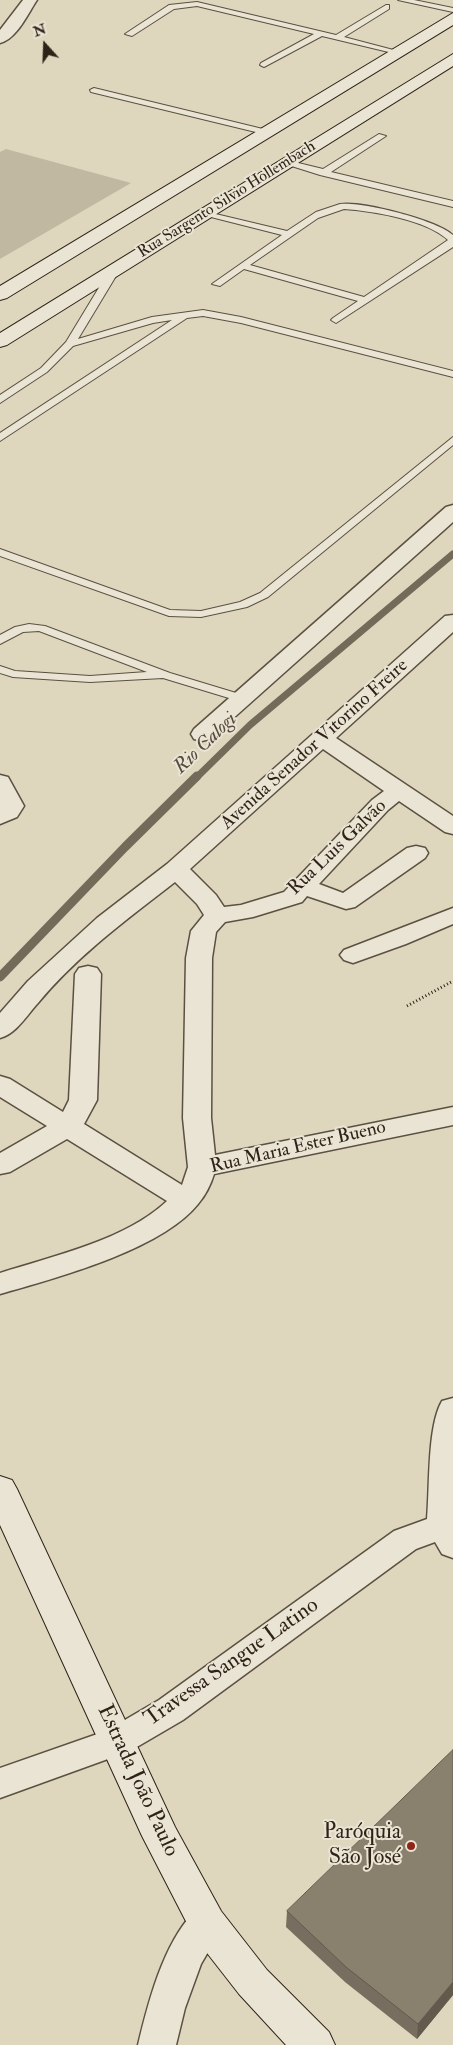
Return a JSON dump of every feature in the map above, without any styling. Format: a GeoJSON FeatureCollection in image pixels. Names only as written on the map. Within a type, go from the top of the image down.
{"type":"FeatureCollection","features":[{"type":"Feature","properties":{"kind":"main road","name":"Rua Sargento Silvio Hollembach"},"geometry":{"type":"LineString","coordinates":[[10,299],[264,132],[453,18]]}},
{"type":"Feature","properties":{"kind":"main road","name":"Rua Sargento Silvio Hollembach"},"geometry":{"type":"LineString","coordinates":[[0,341],[453,59]]}},
{"type":"Feature","properties":{"kind":"main road"},"geometry":{"type":"LineString","coordinates":[[335,89],[387,101]]}},
{"type":"Feature","properties":{"kind":"main road"},"geometry":{"type":"LineString","coordinates":[[10,299],[49,311]]}},
{"type":"Feature","properties":{"kind":"main road","name":"Estrada João Paulo"},"geometry":{"type":"LineString","coordinates":[[0,1489],[161,1836],[207,1923],[253,1982],[299,2031],[316,2045]]}},
{"type":"Feature","properties":{"kind":"street"},"geometry":{"type":"LineString","coordinates":[[0,39],[15,23],[30,0]]}},
{"type":"Feature","properties":{"kind":"street"},"geometry":{"type":"LineString","coordinates":[[202,734],[453,511]]}},
{"type":"Feature","properties":{"kind":"street","name":"Avenida Senador Vitorino Freire"},"geometry":{"type":"LineString","coordinates":[[0,1030],[36,987],[99,930],[176,869],[449,631]]}},
{"type":"Feature","properties":{"kind":"street"},"geometry":{"type":"LineString","coordinates":[[324,739],[453,827]]}},
{"type":"Feature","properties":{"kind":"street"},"geometry":{"type":"LineString","coordinates":[[0,782],[12,806],[9,812],[0,817]]}},
{"type":"Feature","properties":{"kind":"street","name":"Rua Luis Galvão"},"geometry":{"type":"LineString","coordinates":[[217,916],[244,912],[293,897],[380,805],[399,790]]}},
{"type":"Feature","properties":{"kind":"street"},"geometry":{"type":"LineString","coordinates":[[304,887],[346,902],[416,853]]}},
{"type":"Feature","properties":{"kind":"street"},"geometry":{"type":"LineString","coordinates":[[176,869],[207,900],[217,916],[204,931],[199,958],[197,1118],[202,1167]]}},
{"type":"Feature","properties":{"kind":"street"},"geometry":{"type":"LineString","coordinates":[[353,955],[453,915]]}},
{"type":"Feature","properties":{"kind":"street"},"geometry":{"type":"LineString","coordinates":[[0,1165],[69,1126],[83,1100],[88,974]]}},
{"type":"Feature","properties":{"kind":"street"},"geometry":{"type":"LineString","coordinates":[[0,1085],[186,1200]]}},
{"type":"Feature","properties":{"kind":"street","name":"Rua Maria Ester Bueno"},"geometry":{"type":"LineString","coordinates":[[0,1284],[128,1238],[157,1224],[186,1200],[197,1185],[202,1167],[281,1149],[453,1116]]}},
{"type":"Feature","properties":{"kind":"street"},"geometry":{"type":"LineString","coordinates":[[449,1531],[449,1428],[453,1409]]}},
{"type":"Feature","properties":{"kind":"street","name":"Travessa Sangue Latino"},"geometry":{"type":"LineString","coordinates":[[0,1783],[118,1741],[171,1710],[405,1540],[449,1531]]}},
{"type":"Feature","properties":{"kind":"street"},"geometry":{"type":"LineString","coordinates":[[157,2045],[166,2008],[185,1956],[207,1923]]}},
{"type":"Feature","properties":{"kind":"lane"},"geometry":{"type":"LineString","coordinates":[[402,0],[453,10]]}},
{"type":"Feature","properties":{"kind":"lane"},"geometry":{"type":"LineString","coordinates":[[129,34],[172,7],[196,4],[397,52]]}},
{"type":"Feature","properties":{"kind":"lane"},"geometry":{"type":"LineString","coordinates":[[337,38],[386,7]]}},
{"type":"Feature","properties":{"kind":"lane"},"geometry":{"type":"LineString","coordinates":[[264,65],[321,34]]}},
{"type":"Feature","properties":{"kind":"lane"},"geometry":{"type":"LineString","coordinates":[[94,90],[264,132]]}},
{"type":"Feature","properties":{"kind":"lane"},"geometry":{"type":"LineString","coordinates":[[323,173],[382,136]]}},
{"type":"Feature","properties":{"kind":"lane"},"geometry":{"type":"LineString","coordinates":[[286,164],[453,204]]}},
{"type":"Feature","properties":{"kind":"lane"},"geometry":{"type":"LineString","coordinates":[[217,284],[324,210],[344,206],[357,207],[426,224],[446,232],[453,240],[451,244],[336,320]]}},
{"type":"Feature","properties":{"kind":"lane"},"geometry":{"type":"LineString","coordinates":[[206,213],[288,234]]}},
{"type":"Feature","properties":{"kind":"lane"},"geometry":{"type":"LineString","coordinates":[[242,266],[364,300]]}},
{"type":"Feature","properties":{"kind":"lane"},"geometry":{"type":"LineString","coordinates":[[0,400],[44,370],[70,344],[114,271]]}},
{"type":"Feature","properties":{"kind":"lane"},"geometry":{"type":"LineString","coordinates":[[70,344],[126,326],[152,320],[203,314],[241,320],[453,374]]}},
{"type":"Feature","properties":{"kind":"lane"},"geometry":{"type":"LineString","coordinates":[[0,438],[184,316]]}},
{"type":"Feature","properties":{"kind":"lane"},"geometry":{"type":"LineString","coordinates":[[0,552],[169,613],[201,614],[242,605],[264,595],[453,440]]}},
{"type":"Feature","properties":{"kind":"lane"},"geometry":{"type":"LineString","coordinates":[[0,641],[11,631],[22,628],[41,628],[167,675],[242,698]]}},
{"type":"Feature","properties":{"kind":"lane"},"geometry":{"type":"LineString","coordinates":[[0,669],[13,674],[90,679],[167,675]]}},
{"type":"Feature","properties":{"kind":"path"},"geometry":{"type":"LineString","coordinates":[[407,1006],[453,981]]}},
{"type":"Feature","properties":{"kind":"shaded area"},"geometry":{"type":"Polygon","coordinates":[[[6,149],[131,183],[0,259],[0,152],[6,149]]]}},
{"type":"Feature","properties":{"kind":"building","name":"Paróquia São José"},"geometry":{"type":"Polygon","coordinates":[[[453,1750],[453,1982],[418,2024],[346,1967],[287,1911],[453,1750]]]}},
{"type":"Feature","properties":{"kind":"waterway","name":"Rio Calogi"},"geometry":{"type":"LineString","coordinates":[[196,778],[250,725],[453,554]]}},
{"type":"Feature","properties":{"kind":"waterway","name":"Rio Calogi"},"geometry":{"type":"LineString","coordinates":[[0,977],[125,847],[197,776]]}},
{"type":"Feature","properties":{"kind":"place","name":"Paróquia São José"},"geometry":{"type":"Point","coordinates":[411,1846]}}]}
